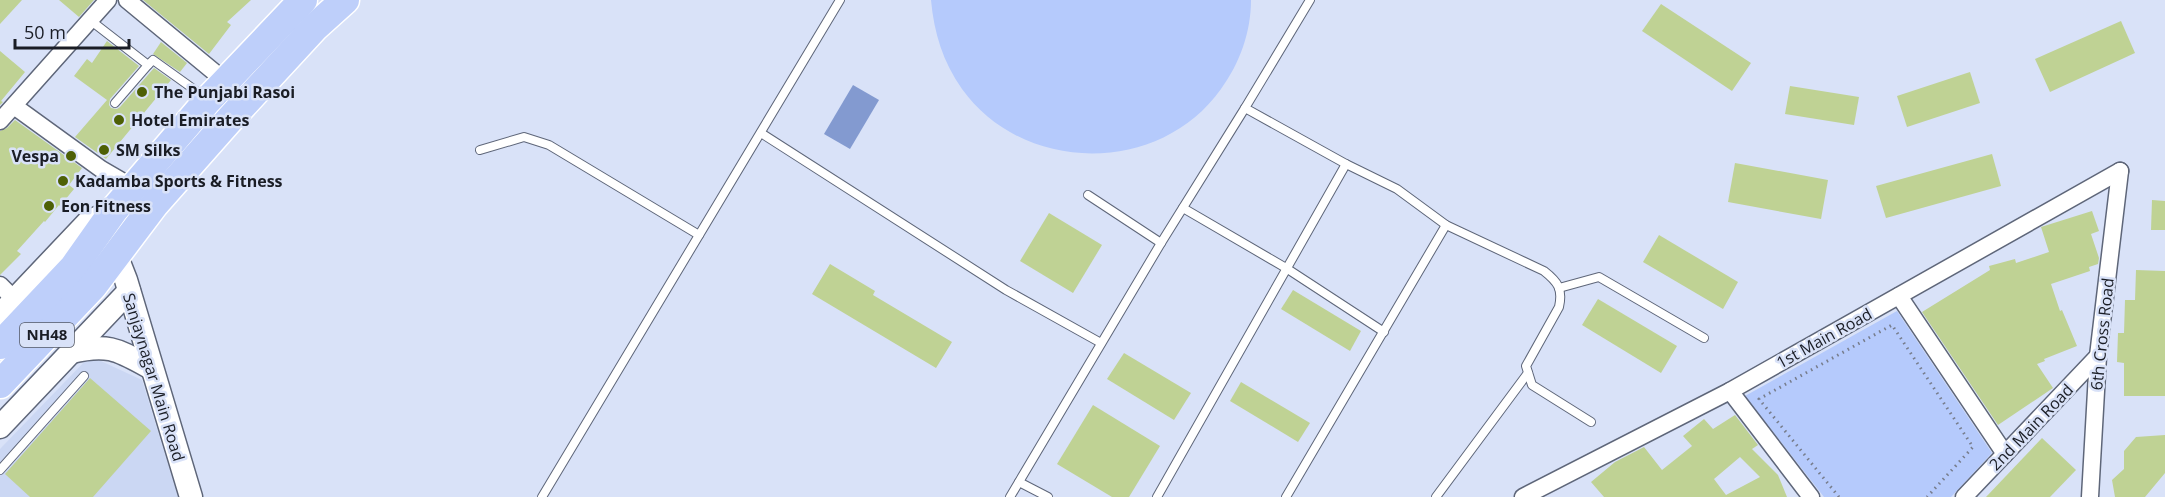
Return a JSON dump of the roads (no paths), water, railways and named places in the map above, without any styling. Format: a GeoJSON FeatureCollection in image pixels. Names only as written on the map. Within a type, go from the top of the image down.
{"type":"FeatureCollection","features":[{"type":"Feature","properties":{"kind":"highway","name":"NH48"},"geometry":{"type":"LineString","coordinates":[[8,395],[83,277],[114,210],[217,91],[303,0]]}},
{"type":"Feature","properties":{"kind":"highway","name":"NH48"},"geometry":{"type":"LineString","coordinates":[[0,345],[83,277],[124,276],[154,205],[315,27],[345,0]]}},
{"type":"Feature","properties":{"kind":"street"},"geometry":{"type":"LineString","coordinates":[[0,121],[108,0]]}},
{"type":"Feature","properties":{"kind":"street"},"geometry":{"type":"LineString","coordinates":[[127,0],[217,91]]}},
{"type":"Feature","properties":{"kind":"street"},"geometry":{"type":"LineString","coordinates":[[14,106],[101,169],[132,187]]}},
{"type":"Feature","properties":{"kind":"street","name":"1st Main Road"},"geometry":{"type":"LineString","coordinates":[[1523,497],[1730,391],[2120,171]]}},
{"type":"Feature","properties":{"kind":"street","name":"6th Cross Road"},"geometry":{"type":"LineString","coordinates":[[2090,497],[2098,356],[2120,171]]}},
{"type":"Feature","properties":{"kind":"street"},"geometry":{"type":"LineString","coordinates":[[5,300],[88,222],[114,210]]}},
{"type":"Feature","properties":{"kind":"street"},"geometry":{"type":"LineString","coordinates":[[8,395],[71,352],[124,276]]}},
{"type":"Feature","properties":{"kind":"street"},"geometry":{"type":"LineString","coordinates":[[0,427],[8,395],[124,276]]}},
{"type":"Feature","properties":{"kind":"street","name":"Sanjaynagar Main Road"},"geometry":{"type":"LineString","coordinates":[[124,276],[191,497]]}},
{"type":"Feature","properties":{"kind":"street"},"geometry":{"type":"LineString","coordinates":[[1899,296],[2005,454]]}},
{"type":"Feature","properties":{"kind":"street"},"geometry":{"type":"LineString","coordinates":[[71,352],[105,347],[118,349],[151,368]]}},
{"type":"Feature","properties":{"kind":"street","name":"2nd Main Road"},"geometry":{"type":"LineString","coordinates":[[1964,497],[2098,356]]}},
{"type":"Feature","properties":{"kind":"street"},"geometry":{"type":"LineString","coordinates":[[1730,391],[1811,497]]}},
{"type":"Feature","properties":{"kind":"lane"},"geometry":{"type":"LineString","coordinates":[[542,497],[840,0]]}},
{"type":"Feature","properties":{"kind":"lane"},"geometry":{"type":"LineString","coordinates":[[1010,497],[1161,243],[1310,0]]}},
{"type":"Feature","properties":{"kind":"lane"},"geometry":{"type":"LineString","coordinates":[[90,20],[148,65]]}},
{"type":"Feature","properties":{"kind":"lane"},"geometry":{"type":"LineString","coordinates":[[115,103],[153,60],[217,91]]}},
{"type":"Feature","properties":{"kind":"lane"},"geometry":{"type":"LineString","coordinates":[[1245,108],[1346,164],[1397,189],[1446,225],[1544,271],[1557,281],[1561,297],[1559,307],[1526,366],[1532,385],[1591,422]]}},
{"type":"Feature","properties":{"kind":"lane"},"geometry":{"type":"LineString","coordinates":[[761,133],[1006,290],[1101,343]]}},
{"type":"Feature","properties":{"kind":"lane"},"geometry":{"type":"LineString","coordinates":[[480,150],[524,137],[549,145],[699,235]]}},
{"type":"Feature","properties":{"kind":"lane"},"geometry":{"type":"LineString","coordinates":[[1157,497],[1346,164]]}},
{"type":"Feature","properties":{"kind":"lane"},"geometry":{"type":"LineString","coordinates":[[1088,195],[1161,243]]}},
{"type":"Feature","properties":{"kind":"lane"},"geometry":{"type":"LineString","coordinates":[[1183,208],[1287,268],[1384,332]]}},
{"type":"Feature","properties":{"kind":"lane"},"geometry":{"type":"LineString","coordinates":[[1286,497],[1446,225]]}},
{"type":"Feature","properties":{"kind":"lane"},"geometry":{"type":"LineString","coordinates":[[1559,288],[1599,277],[1704,338]]}},
{"type":"Feature","properties":{"kind":"lane"},"geometry":{"type":"LineString","coordinates":[[1436,497],[1528,373]]}},
{"type":"Feature","properties":{"kind":"lane"},"geometry":{"type":"LineString","coordinates":[[0,470],[84,376]]}},
{"type":"Feature","properties":{"kind":"lane"},"geometry":{"type":"LineString","coordinates":[[1019,482],[1048,497]]}},
{"type":"Feature","properties":{"kind":"place","name":"The Punjabi Rasoi"},"geometry":{"type":"Point","coordinates":[142,92]}},
{"type":"Feature","properties":{"kind":"place","name":"Hotel Emirates"},"geometry":{"type":"Point","coordinates":[119,120]}},
{"type":"Feature","properties":{"kind":"place","name":"SM Silks"},"geometry":{"type":"Point","coordinates":[104,150]}},
{"type":"Feature","properties":{"kind":"place","name":"Vespa"},"geometry":{"type":"Point","coordinates":[71,156]}},
{"type":"Feature","properties":{"kind":"place","name":"Kadamba Sports & Fitness"},"geometry":{"type":"Point","coordinates":[63,181]}},
{"type":"Feature","properties":{"kind":"place","name":"Eon Fitness"},"geometry":{"type":"Point","coordinates":[49,206]}}]}
